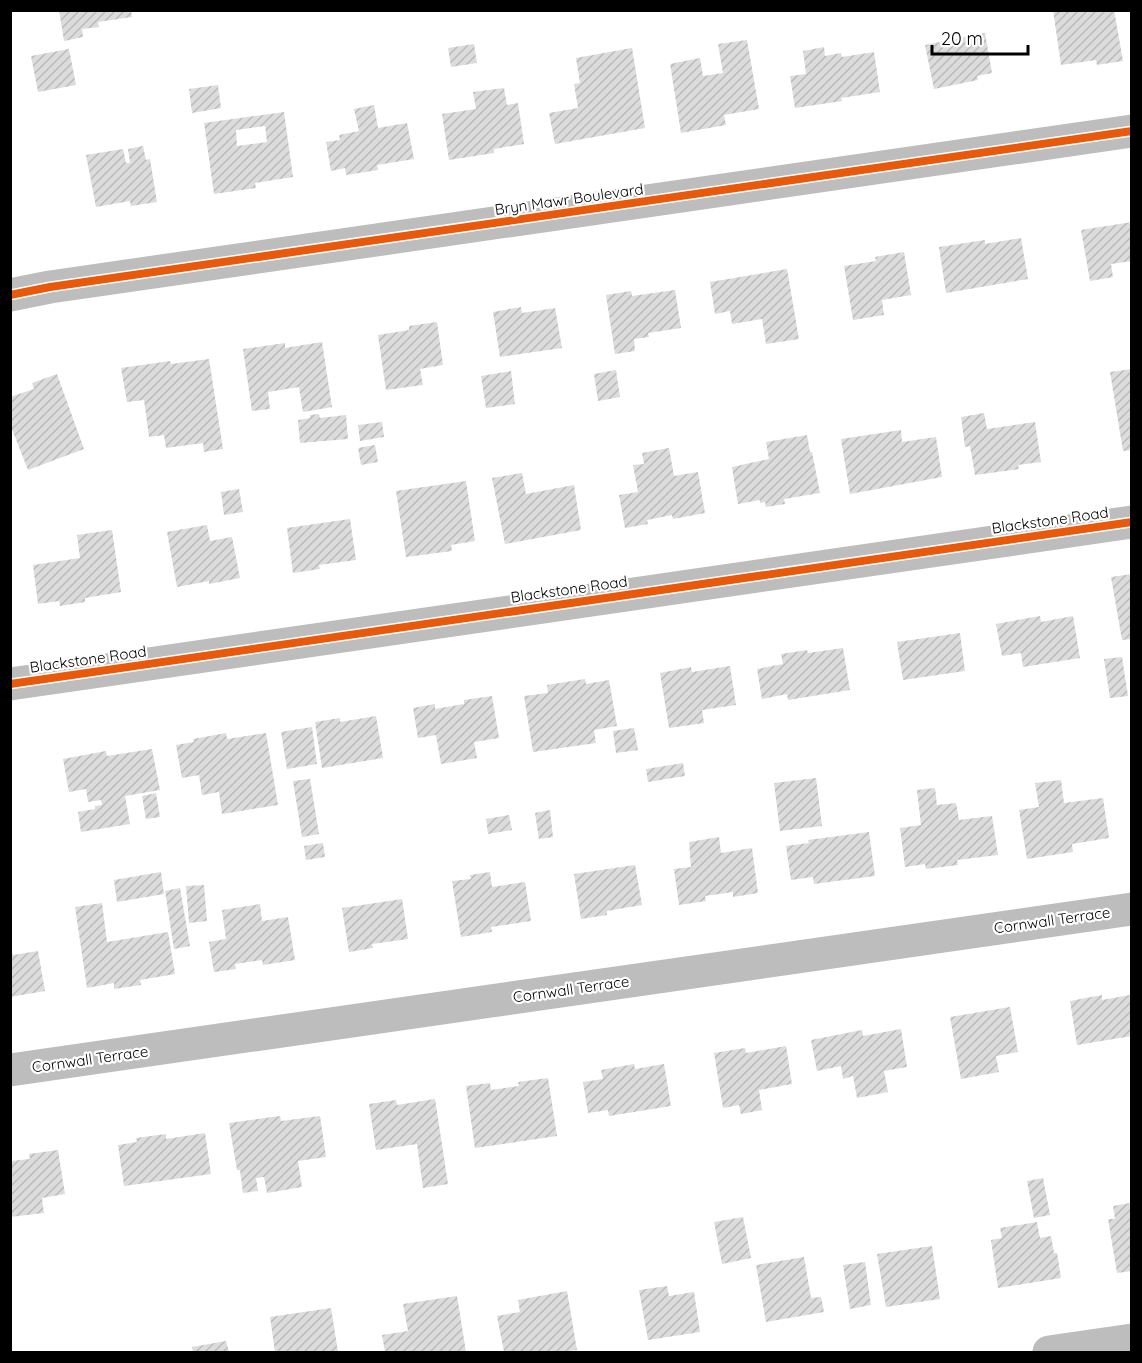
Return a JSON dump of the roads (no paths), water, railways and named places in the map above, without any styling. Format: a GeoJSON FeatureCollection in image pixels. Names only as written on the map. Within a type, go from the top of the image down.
{"type":"FeatureCollection","features":[{"type":"Feature","properties":{"kind":"street","name":"Bryn Mawr Boulevard"},"geometry":{"type":"LineString","coordinates":[[12,288],[73,284],[1131,131]]}},
{"type":"Feature","properties":{"kind":"street","name":"Blackstone Road"},"geometry":{"type":"LineString","coordinates":[[10,684],[1131,522]]}},
{"type":"Feature","properties":{"kind":"street","name":"Cornwall Terrace"},"geometry":{"type":"LineString","coordinates":[[10,1070],[1131,909]]}},
{"type":"Feature","properties":{"kind":"street"},"geometry":{"type":"LineString","coordinates":[[1049,1353],[1131,1340]]}}]}
